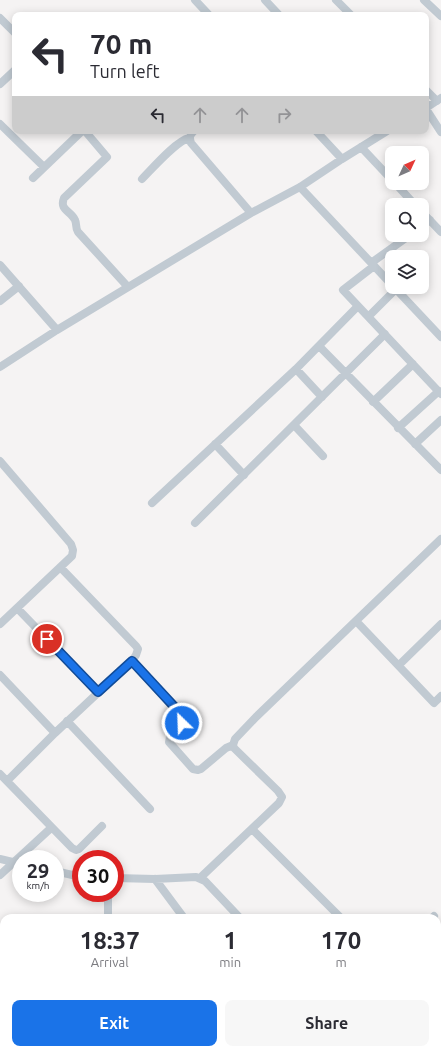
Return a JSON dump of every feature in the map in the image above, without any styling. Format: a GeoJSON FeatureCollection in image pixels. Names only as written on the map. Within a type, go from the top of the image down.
{"type":"FeatureCollection","features":[{"type":"Feature","properties":{"kind":"street"},"geometry":{"type":"LineString","coordinates":[[195,0],[206,12]]}},
{"type":"Feature","properties":{"kind":"street"},"geometry":{"type":"LineString","coordinates":[[264,0],[274,12]]}},
{"type":"Feature","properties":{"kind":"street"},"geometry":{"type":"LineString","coordinates":[[336,0],[348,12]]}},
{"type":"Feature","properties":{"kind":"street"},"geometry":{"type":"LineString","coordinates":[[424,0],[441,16]]}},
{"type":"Feature","properties":{"kind":"street"},"geometry":{"type":"LineString","coordinates":[[0,18],[12,31]]}},
{"type":"Feature","properties":{"kind":"street"},"geometry":{"type":"LineString","coordinates":[[0,84],[12,73]]}},
{"type":"Feature","properties":{"kind":"street"},"geometry":{"type":"LineString","coordinates":[[429,92],[439,100],[429,106]]}},
{"type":"Feature","properties":{"kind":"street"},"geometry":{"type":"LineString","coordinates":[[429,113],[441,132]]}},
{"type":"Feature","properties":{"kind":"street"},"geometry":{"type":"LineString","coordinates":[[0,124],[12,132]]}},
{"type":"Feature","properties":{"kind":"street"},"geometry":{"type":"LineString","coordinates":[[14,134],[44,167]]}},
{"type":"Feature","properties":{"kind":"street"},"geometry":{"type":"LineString","coordinates":[[34,178],[80,134]]}},
{"type":"Feature","properties":{"kind":"street"},"geometry":{"type":"LineString","coordinates":[[86,134],[107,156],[64,198],[62,204],[75,220],[78,232],[128,287]]}},
{"type":"Feature","properties":{"kind":"street"},"geometry":{"type":"LineString","coordinates":[[319,134],[342,159]]}},
{"type":"Feature","properties":{"kind":"street"},"geometry":{"type":"LineString","coordinates":[[0,367],[57,330],[251,213],[300,187],[382,134]]}},
{"type":"Feature","properties":{"kind":"street"},"geometry":{"type":"LineString","coordinates":[[142,179],[178,144],[192,135],[194,146],[251,213]]}},
{"type":"Feature","properties":{"kind":"street"},"geometry":{"type":"LineString","coordinates":[[361,147],[385,173]]}},
{"type":"Feature","properties":{"kind":"street"},"geometry":{"type":"LineString","coordinates":[[300,187],[385,277]]}},
{"type":"Feature","properties":{"kind":"street"},"geometry":{"type":"LineString","coordinates":[[402,190],[409,198]]}},
{"type":"Feature","properties":{"kind":"street"},"geometry":{"type":"LineString","coordinates":[[430,220],[441,232]]}},
{"type":"Feature","properties":{"kind":"street"},"geometry":{"type":"LineString","coordinates":[[398,428],[440,392],[369,316],[342,290],[401,242]]}},
{"type":"Feature","properties":{"kind":"street"},"geometry":{"type":"LineString","coordinates":[[0,265],[57,330]]}},
{"type":"Feature","properties":{"kind":"street"},"geometry":{"type":"LineString","coordinates":[[0,301],[19,286]]}},
{"type":"Feature","properties":{"kind":"street"},"geometry":{"type":"LineString","coordinates":[[369,316],[388,294]]}},
{"type":"Feature","properties":{"kind":"street"},"geometry":{"type":"LineString","coordinates":[[401,294],[441,337]]}},
{"type":"Feature","properties":{"kind":"street"},"geometry":{"type":"LineString","coordinates":[[152,503],[296,369],[358,306]]}},
{"type":"Feature","properties":{"kind":"street"},"geometry":{"type":"LineString","coordinates":[[195,523],[386,334]]}},
{"type":"Feature","properties":{"kind":"street"},"geometry":{"type":"LineString","coordinates":[[319,346],[441,470]]}},
{"type":"Feature","properties":{"kind":"street"},"geometry":{"type":"LineString","coordinates":[[373,402],[413,364]]}},
{"type":"Feature","properties":{"kind":"street"},"geometry":{"type":"LineString","coordinates":[[296,369],[322,397]]}},
{"type":"Feature","properties":{"kind":"street"},"geometry":{"type":"LineString","coordinates":[[415,444],[441,420]]}},
{"type":"Feature","properties":{"kind":"street"},"geometry":{"type":"LineString","coordinates":[[294,424],[323,456]]}},
{"type":"Feature","properties":{"kind":"street"},"geometry":{"type":"LineString","coordinates":[[215,444],[244,475]]}},
{"type":"Feature","properties":{"kind":"street"},"geometry":{"type":"LineString","coordinates":[[0,461],[73,548],[72,556],[61,568],[0,624]]}},
{"type":"Feature","properties":{"kind":"street"},"geometry":{"type":"LineString","coordinates":[[132,661],[182,715],[183,721],[169,737],[169,742],[193,769],[201,769],[226,748],[233,745],[235,739],[256,717],[441,539]]}},
{"type":"Feature","properties":{"kind":"street"},"geometry":{"type":"LineString","coordinates":[[8,780],[55,733],[132,661],[138,649],[61,568]]}},
{"type":"Feature","properties":{"kind":"street"},"geometry":{"type":"LineString","coordinates":[[17,608],[98,692]]}},
{"type":"Feature","properties":{"kind":"street"},"geometry":{"type":"LineString","coordinates":[[356,621],[434,703],[441,696]]}},
{"type":"Feature","properties":{"kind":"street"},"geometry":{"type":"LineString","coordinates":[[399,665],[441,624]]}},
{"type":"Feature","properties":{"kind":"street"},"geometry":{"type":"LineString","coordinates":[[0,675],[55,733]]}},
{"type":"Feature","properties":{"kind":"street"},"geometry":{"type":"LineString","coordinates":[[68,721],[150,809]]}},
{"type":"Feature","properties":{"kind":"street"},"geometry":{"type":"LineString","coordinates":[[200,878],[252,830],[279,803],[282,798],[233,745]]}},
{"type":"Feature","properties":{"kind":"street"},"geometry":{"type":"LineString","coordinates":[[0,774],[8,780],[51,828],[72,848],[76,850],[102,826]]}},
{"type":"Feature","properties":{"kind":"street"},"geometry":{"type":"LineString","coordinates":[[30,850],[51,828]]}},
{"type":"Feature","properties":{"kind":"street"},"geometry":{"type":"LineString","coordinates":[[252,830],[336,914]]}},
{"type":"Feature","properties":{"kind":"street"},"geometry":{"type":"LineString","coordinates":[[0,859],[12,863]]}},
{"type":"Feature","properties":{"kind":"street"},"geometry":{"type":"LineString","coordinates":[[0,875],[12,867]]}},
{"type":"Feature","properties":{"kind":"street"},"geometry":{"type":"LineString","coordinates":[[124,878],[200,878],[205,881],[236,914]]}},
{"type":"Feature","properties":{"kind":"street"},"geometry":{"type":"LineString","coordinates":[[155,879],[181,914]]}},
{"type":"Feature","properties":{"kind":"street"},"geometry":{"type":"LineString","coordinates":[[108,902],[108,914]]}},
{"type":"Feature","properties":{"kind":"route"},"geometry":{"type":"LineString","coordinates":[[47,639],[98,692],[132,661],[182,715],[182,723]]}}]}
